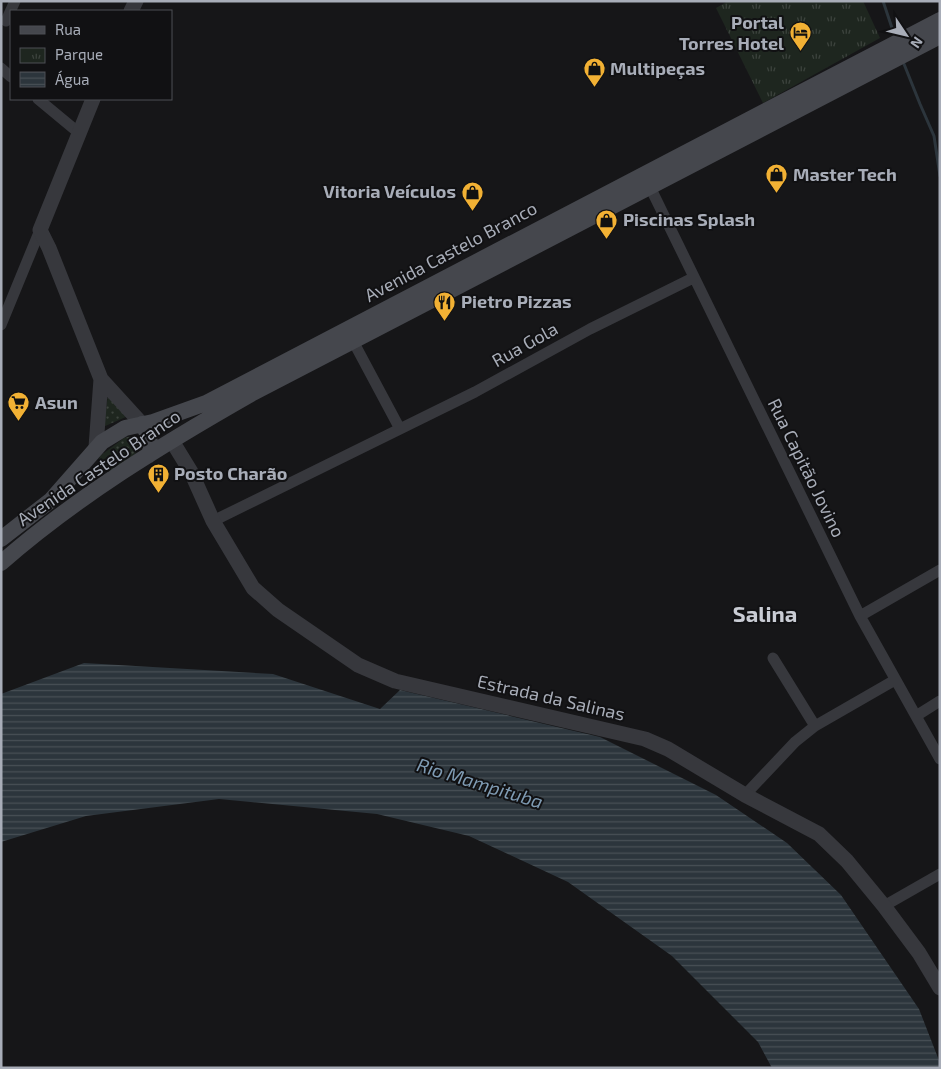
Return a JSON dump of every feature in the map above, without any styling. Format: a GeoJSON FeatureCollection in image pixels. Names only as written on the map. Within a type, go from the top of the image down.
{"type":"FeatureCollection","features":[{"type":"Feature","properties":{"kind":"main road","name":"Avenida Castelo Branco"},"geometry":{"type":"LineString","coordinates":[[1,539],[51,500],[93,451],[112,435],[125,428],[147,424],[206,403],[882,52],[940,20]]}},
{"type":"Feature","properties":{"kind":"main road","name":"Avenida Castelo Branco"},"geometry":{"type":"LineString","coordinates":[[1,563],[62,515],[149,454],[251,394],[940,36]]}},
{"type":"Feature","properties":{"kind":"main road"},"geometry":{"type":"LineString","coordinates":[[147,424],[172,441]]}},
{"type":"Feature","properties":{"kind":"main road"},"geometry":{"type":"LineString","coordinates":[[147,424],[151,450],[149,454]]}},
{"type":"Feature","properties":{"kind":"main road"},"geometry":{"type":"LineString","coordinates":[[93,451],[87,465],[90,474],[97,481],[107,484]]}},
{"type":"Feature","properties":{"kind":"street"},"geometry":{"type":"LineString","coordinates":[[6,21],[10,12]]}},
{"type":"Feature","properties":{"kind":"street"},"geometry":{"type":"LineString","coordinates":[[39,100],[79,133]]}},
{"type":"Feature","properties":{"kind":"street"},"geometry":{"type":"LineString","coordinates":[[1,325],[93,100]]}},
{"type":"Feature","properties":{"kind":"street","name":"Rua Capitão Jovino"},"geometry":{"type":"LineString","coordinates":[[650,188],[860,616],[940,759]]}},
{"type":"Feature","properties":{"kind":"street"},"geometry":{"type":"LineString","coordinates":[[40,230],[49,248],[100,379],[147,424]]}},
{"type":"Feature","properties":{"kind":"street","name":"Rua Gola"},"geometry":{"type":"LineString","coordinates":[[213,521],[475,392],[590,329],[693,278]]}},
{"type":"Feature","properties":{"kind":"street"},"geometry":{"type":"LineString","coordinates":[[353,341],[400,429]]}},
{"type":"Feature","properties":{"kind":"street"},"geometry":{"type":"LineString","coordinates":[[93,451],[100,379]]}},
{"type":"Feature","properties":{"kind":"street","name":"Estrada da Salinas"},"geometry":{"type":"LineString","coordinates":[[172,441],[191,472],[213,521],[253,588],[266,601],[358,665],[395,682],[645,740],[668,749],[745,795],[818,834],[847,861],[884,906],[919,953],[940,988]]}},
{"type":"Feature","properties":{"kind":"street"},"geometry":{"type":"LineString","coordinates":[[860,616],[940,570]]}},
{"type":"Feature","properties":{"kind":"street"},"geometry":{"type":"LineString","coordinates":[[773,658],[815,726]]}},
{"type":"Feature","properties":{"kind":"street"},"geometry":{"type":"LineString","coordinates":[[745,795],[795,742],[815,726],[895,680]]}},
{"type":"Feature","properties":{"kind":"street"},"geometry":{"type":"LineString","coordinates":[[916,716],[940,701]]}},
{"type":"Feature","properties":{"kind":"street"},"geometry":{"type":"LineString","coordinates":[[884,906],[940,874]]}},
{"type":"Feature","properties":{"kind":"green space"},"geometry":{"type":"Polygon","coordinates":[[[728,1],[863,1],[880,38],[763,103],[716,8],[728,1]]]}},
{"type":"Feature","properties":{"kind":"green space"},"geometry":{"type":"Polygon","coordinates":[[[108,396],[128,416],[103,427],[108,396]]]}},
{"type":"Feature","properties":{"kind":"green space"},"geometry":{"type":"Polygon","coordinates":[[[132,436],[139,440],[141,445],[134,456],[109,472],[102,470],[98,464],[100,456],[124,438],[132,436]]]}},
{"type":"Feature","properties":{"kind":"water","name":"Rio Mampituba"},"geometry":{"type":"Polygon","coordinates":[[[84,663],[273,674],[380,709],[400,690],[600,737],[716,795],[787,843],[841,895],[919,1009],[940,1063],[940,1068],[772,1068],[758,1042],[672,956],[568,882],[469,836],[377,814],[219,799],[86,816],[1,842],[1,694],[84,663]]]}},
{"type":"Feature","properties":{"kind":"waterway"},"geometry":{"type":"LineString","coordinates":[[883,1],[894,34]]}},
{"type":"Feature","properties":{"kind":"waterway"},"geometry":{"type":"LineString","coordinates":[[904,64],[934,136],[940,176]]}},
{"type":"Feature","properties":{"kind":"place","name":"Portal Torres Hotel"},"geometry":{"type":"Point","coordinates":[800,52]}},
{"type":"Feature","properties":{"kind":"place","name":"Multipeças"},"geometry":{"type":"Point","coordinates":[594,88]}},
{"type":"Feature","properties":{"kind":"place","name":"Master Tech"},"geometry":{"type":"Point","coordinates":[777,194]}},
{"type":"Feature","properties":{"kind":"place","name":"Vitoria Veículos"},"geometry":{"type":"Point","coordinates":[472,211]}},
{"type":"Feature","properties":{"kind":"place","name":"Piscinas Splash"},"geometry":{"type":"Point","coordinates":[607,239]}},
{"type":"Feature","properties":{"kind":"place","name":"Pietro Pizzas"},"geometry":{"type":"Point","coordinates":[445,321]}},
{"type":"Feature","properties":{"kind":"place","name":"Asun"},"geometry":{"type":"Point","coordinates":[19,422]}},
{"type":"Feature","properties":{"kind":"place","name":"Posto Charão"},"geometry":{"type":"Point","coordinates":[158,493]}},
{"type":"Feature","properties":{"kind":"district","name":"Salina"},"geometry":{"type":"Point","coordinates":[765,614]}}]}
